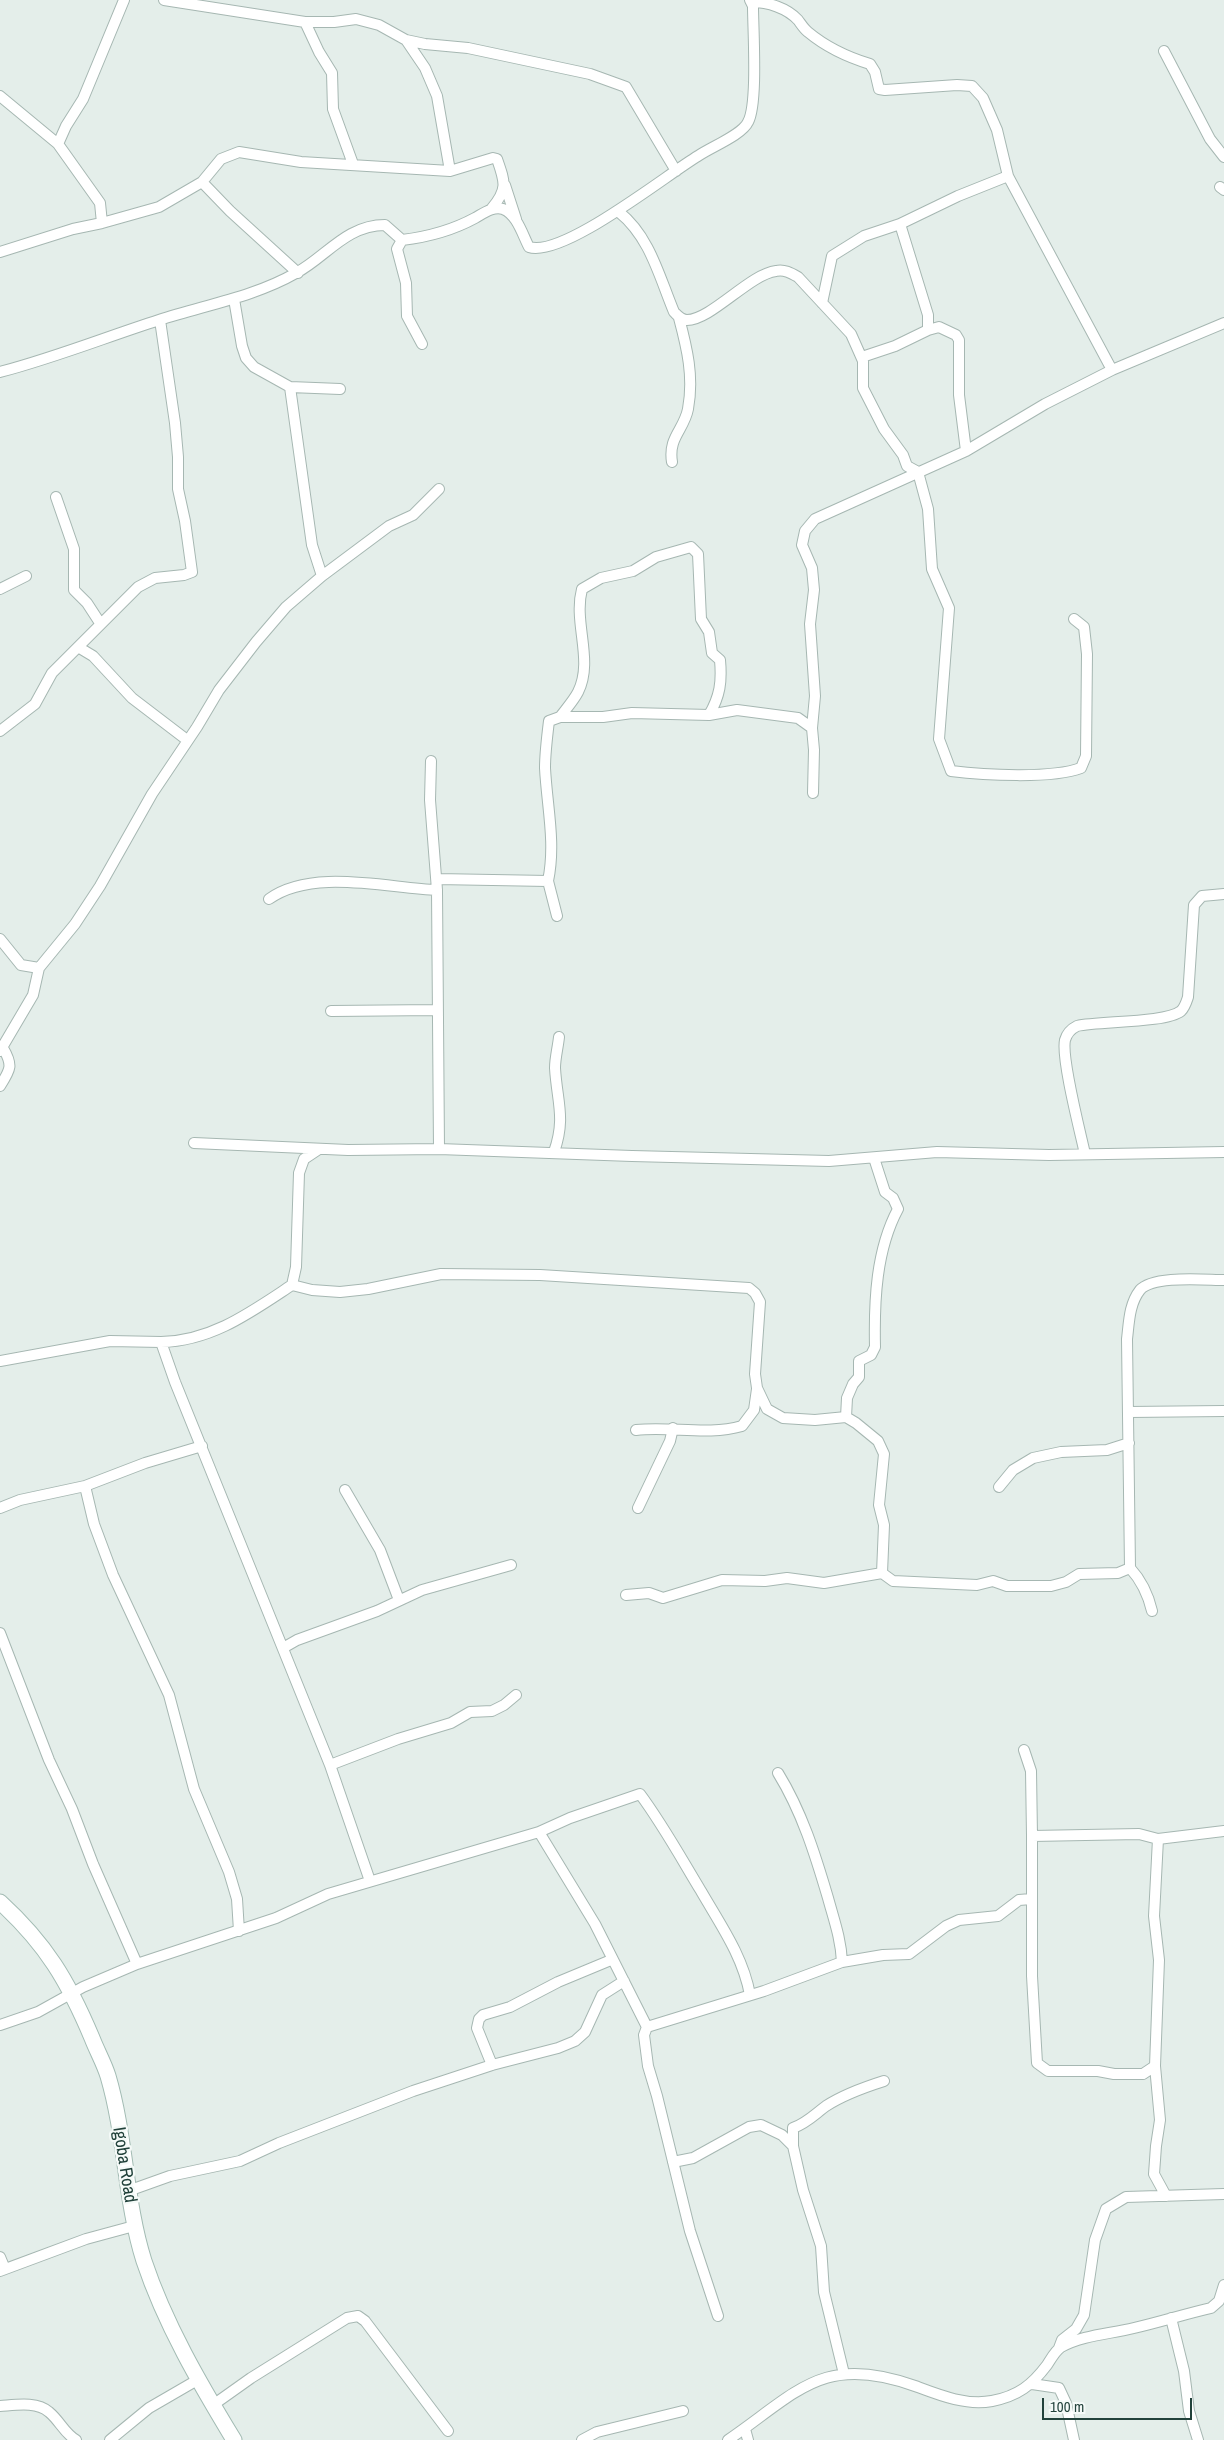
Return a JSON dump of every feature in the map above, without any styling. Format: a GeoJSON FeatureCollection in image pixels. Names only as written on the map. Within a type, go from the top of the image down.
{"type":"FeatureCollection","features":[{"type":"Feature","properties":{"kind":"street"},"geometry":{"type":"LineString","coordinates":[[58,144],[66,126],[83,99],[124,0]]}},
{"type":"Feature","properties":{"kind":"street"},"geometry":{"type":"LineString","coordinates":[[164,0],[305,22],[356,20],[379,25],[406,40],[425,44],[468,48],[590,74],[621,83],[626,87],[676,171]]}},
{"type":"Feature","properties":{"kind":"street"},"geometry":{"type":"LineString","coordinates":[[0,252],[73,229],[159,207],[202,182],[221,159],[239,152],[302,162],[450,171],[493,158],[497,159],[518,224],[529,247],[538,250],[552,246],[619,212],[629,202],[676,171],[744,130],[753,108],[751,1],[765,2],[796,19],[806,31],[828,47],[851,58],[870,64],[875,72],[879,89],[957,84],[972,86],[983,98],[997,130],[1008,176],[1112,370]]}},
{"type":"Feature","properties":{"kind":"street"},"geometry":{"type":"LineString","coordinates":[[305,22],[319,52],[332,73],[333,109],[354,164]]}},
{"type":"Feature","properties":{"kind":"street"},"geometry":{"type":"LineString","coordinates":[[406,40],[432,82],[437,96],[450,171]]}},
{"type":"Feature","properties":{"kind":"street"},"geometry":{"type":"LineString","coordinates":[[1164,51],[1210,139],[1224,157]]}},
{"type":"Feature","properties":{"kind":"street"},"geometry":{"type":"LineString","coordinates":[[0,96],[58,144],[100,203],[102,223]]}},
{"type":"Feature","properties":{"kind":"street"},"geometry":{"type":"LineString","coordinates":[[822,303],[832,256],[864,236],[900,224],[958,196],[1008,176]]}},
{"type":"Feature","properties":{"kind":"street"},"geometry":{"type":"LineString","coordinates":[[202,182],[230,211],[298,272]]}},
{"type":"Feature","properties":{"kind":"street"},"geometry":{"type":"LineString","coordinates":[[422,344],[407,316],[406,283],[396,249],[402,240],[462,225],[492,208],[502,196],[505,184]]}},
{"type":"Feature","properties":{"kind":"street"},"geometry":{"type":"LineString","coordinates":[[492,208],[506,210],[518,224]]}},
{"type":"Feature","properties":{"kind":"street"},"geometry":{"type":"LineString","coordinates":[[619,212],[634,226],[652,254],[674,312],[679,318],[690,360],[688,410],[670,449],[672,462]]}},
{"type":"Feature","properties":{"kind":"street"},"geometry":{"type":"LineString","coordinates":[[900,224],[928,315],[928,330]]}},
{"type":"Feature","properties":{"kind":"street"},"geometry":{"type":"LineString","coordinates":[[0,372],[38,362],[160,320],[234,299],[298,272],[334,244],[357,230],[384,225],[402,240]]}},
{"type":"Feature","properties":{"kind":"street"},"geometry":{"type":"LineString","coordinates":[[679,318],[686,320],[694,318],[719,305],[756,279],[775,270],[788,271],[798,277],[851,334],[862,357],[864,388],[884,430],[903,455],[907,466],[918,472],[928,508],[932,569],[949,608],[939,739],[951,772],[984,775],[1025,774],[1073,771],[1081,768],[1086,756],[1087,648],[1084,627],[1074,619]]}},
{"type":"Feature","properties":{"kind":"street"},"geometry":{"type":"LineString","coordinates":[[234,299],[246,358],[273,379],[290,387],[340,389]]}},
{"type":"Feature","properties":{"kind":"street"},"geometry":{"type":"LineString","coordinates":[[0,731],[35,704],[52,673],[100,623],[147,581],[192,572],[185,521],[178,489],[175,423],[160,320]]}},
{"type":"Feature","properties":{"kind":"street"},"geometry":{"type":"LineString","coordinates":[[813,793],[814,750],[812,728],[815,696],[810,624],[814,590],[812,568],[803,551],[802,538],[815,519],[966,451],[1046,404],[1112,370],[1224,323]]}},
{"type":"Feature","properties":{"kind":"street"},"geometry":{"type":"LineString","coordinates":[[862,357],[895,346],[928,330],[939,327],[956,335],[959,340],[959,395],[966,451]]}},
{"type":"Feature","properties":{"kind":"street"},"geometry":{"type":"LineString","coordinates":[[290,387],[312,545],[322,576]]}},
{"type":"Feature","properties":{"kind":"street"},"geometry":{"type":"LineString","coordinates":[[0,1086],[10,1070],[10,1059],[1,1049],[11,1028],[33,994],[39,968],[75,924],[100,886],[152,794],[219,690],[276,617],[322,576],[389,526],[413,515],[439,489]]}},
{"type":"Feature","properties":{"kind":"street"},"geometry":{"type":"LineString","coordinates":[[56,497],[74,549],[74,590],[87,603],[100,623]]}},
{"type":"Feature","properties":{"kind":"street"},"geometry":{"type":"LineString","coordinates":[[560,717],[578,691],[585,664],[578,605],[582,588],[601,578],[633,571],[656,557],[692,547],[698,554],[701,619],[710,632],[712,653],[720,660],[722,683],[718,699],[709,715]]}},
{"type":"Feature","properties":{"kind":"street"},"geometry":{"type":"LineString","coordinates":[[0,589],[26,576]]}},
{"type":"Feature","properties":{"kind":"street"},"geometry":{"type":"LineString","coordinates":[[78,647],[93,656],[132,698],[187,740]]}},
{"type":"Feature","properties":{"kind":"street"},"geometry":{"type":"LineString","coordinates":[[557,916],[548,881],[552,857],[551,814],[546,769],[549,722],[560,717],[603,717],[632,713],[709,715],[737,710],[798,718],[812,728]]}},
{"type":"Feature","properties":{"kind":"street"},"geometry":{"type":"LineString","coordinates":[[431,761],[431,814],[437,879],[439,1148]]}},
{"type":"Feature","properties":{"kind":"street"},"geometry":{"type":"LineString","coordinates":[[437,879],[548,881]]}},
{"type":"Feature","properties":{"kind":"street"},"geometry":{"type":"LineString","coordinates":[[269,899],[280,890],[294,886],[327,883],[372,883],[404,889],[437,890]]}},
{"type":"Feature","properties":{"kind":"street"},"geometry":{"type":"LineString","coordinates":[[1085,1154],[1065,1058],[1066,1037],[1070,1030],[1077,1026],[1158,1018],[1180,1012],[1185,1006],[1188,997],[1194,936],[1194,905],[1202,896],[1224,894]]}},
{"type":"Feature","properties":{"kind":"street"},"geometry":{"type":"LineString","coordinates":[[0,939],[21,965],[34,987]]}},
{"type":"Feature","properties":{"kind":"street"},"geometry":{"type":"LineString","coordinates":[[21,965],[39,968]]}},
{"type":"Feature","properties":{"kind":"street"},"geometry":{"type":"LineString","coordinates":[[330,1011],[437,1010]]}},
{"type":"Feature","properties":{"kind":"street"},"geometry":{"type":"LineString","coordinates":[[554,1152],[561,1133],[561,1110],[555,1067],[559,1037]]}},
{"type":"Feature","properties":{"kind":"street"},"geometry":{"type":"LineString","coordinates":[[194,1143],[320,1148],[439,1148],[829,1161],[937,1152],[1085,1154],[1224,1152]]}},
{"type":"Feature","properties":{"kind":"street"},"geometry":{"type":"LineString","coordinates":[[0,1361],[110,1340],[183,1341],[223,1328],[246,1316],[292,1285],[296,1267],[299,1173],[304,1158],[320,1148]]}},
{"type":"Feature","properties":{"kind":"street"},"geometry":{"type":"LineString","coordinates":[[846,1417],[848,1398],[853,1384],[859,1377],[859,1361],[871,1355],[875,1347],[880,1255],[887,1229],[898,1209],[893,1198],[885,1192],[874,1158]]}},
{"type":"Feature","properties":{"kind":"street"},"geometry":{"type":"LineString","coordinates":[[292,1285],[312,1290],[340,1292],[368,1289],[441,1274],[540,1275],[749,1288],[755,1293],[760,1302],[755,1363],[757,1388],[754,1410],[742,1426],[709,1431],[673,1428],[636,1430]]}},
{"type":"Feature","properties":{"kind":"street"},"geometry":{"type":"LineString","coordinates":[[1152,1610],[1148,1593],[1139,1577],[1130,1568],[1127,1339],[1130,1312],[1139,1291],[1146,1285],[1168,1281],[1224,1280]]}},
{"type":"Feature","properties":{"kind":"street"},"geometry":{"type":"LineString","coordinates":[[162,1342],[175,1382],[330,1765],[370,1881]]}},
{"type":"Feature","properties":{"kind":"street"},"geometry":{"type":"LineString","coordinates":[[757,1388],[767,1409],[783,1418],[814,1420],[846,1417],[878,1441],[884,1454],[880,1505],[884,1525],[882,1573]]}},
{"type":"Feature","properties":{"kind":"street"},"geometry":{"type":"LineString","coordinates":[[1129,1412],[1224,1411]]}},
{"type":"Feature","properties":{"kind":"street"},"geometry":{"type":"LineString","coordinates":[[638,1508],[670,1441],[673,1428]]}},
{"type":"Feature","properties":{"kind":"street"},"geometry":{"type":"LineString","coordinates":[[999,1487],[1013,1470],[1033,1458],[1061,1452],[1107,1450],[1129,1443]]}},
{"type":"Feature","properties":{"kind":"street"},"geometry":{"type":"LineString","coordinates":[[0,1508],[20,1500],[85,1486],[145,1463],[202,1446]]}},
{"type":"Feature","properties":{"kind":"street"},"geometry":{"type":"LineString","coordinates":[[85,1486],[94,1524],[113,1574],[169,1695],[194,1789],[229,1872],[237,1898],[238,1931]]}},
{"type":"Feature","properties":{"kind":"street"},"geometry":{"type":"LineString","coordinates":[[345,1490],[380,1550],[399,1600]]}},
{"type":"Feature","properties":{"kind":"street"},"geometry":{"type":"LineString","coordinates":[[283,1648],[297,1640],[377,1611],[399,1600],[440,1585],[511,1565]]}},
{"type":"Feature","properties":{"kind":"street"},"geometry":{"type":"LineString","coordinates":[[626,1595],[649,1593],[664,1598],[722,1580],[765,1581],[787,1578],[824,1583],[882,1573],[893,1581],[977,1585],[993,1581],[1007,1586],[1050,1586],[1066,1582],[1079,1574],[1118,1573],[1130,1568]]}},
{"type":"Feature","properties":{"kind":"street"},"geometry":{"type":"LineString","coordinates":[[0,1633],[49,1760],[72,1809],[93,1864],[136,1964]]}},
{"type":"Feature","properties":{"kind":"street"},"geometry":{"type":"LineString","coordinates":[[330,1765],[398,1738],[451,1723],[470,1712],[492,1711],[504,1705],[516,1695]]}},
{"type":"Feature","properties":{"kind":"street"},"geometry":{"type":"LineString","coordinates":[[1024,1750],[1031,1771],[1033,2020],[1037,2063],[1048,2071],[1098,2070],[1114,2074],[1143,2074],[1156,2066]]}},
{"type":"Feature","properties":{"kind":"street"},"geometry":{"type":"LineString","coordinates":[[778,1773],[797,1806],[822,1873],[839,1931],[842,1962]]}},
{"type":"Feature","properties":{"kind":"street"},"geometry":{"type":"LineString","coordinates":[[0,2025],[38,2012],[83,1987],[136,1964],[276,1918],[328,1894],[539,1832],[570,1818],[640,1794],[679,1851],[719,1921],[747,1979],[750,1994]]}},
{"type":"Feature","properties":{"kind":"street"},"geometry":{"type":"LineString","coordinates":[[1032,1836],[1139,1834],[1158,1839],[1224,1831]]}},
{"type":"Feature","properties":{"kind":"street"},"geometry":{"type":"LineString","coordinates":[[539,1832],[595,1924],[647,2027],[644,2035],[648,2066],[690,2231],[718,2316]]}},
{"type":"Feature","properties":{"kind":"street"},"geometry":{"type":"LineString","coordinates":[[1158,1839],[1154,1916],[1159,1960],[1156,2066],[1160,2120],[1154,2174],[1166,2196]]}},
{"type":"Feature","properties":{"kind":"street"},"geometry":{"type":"LineString","coordinates":[[647,2027],[750,1994],[764,1992],[842,1962],[883,1955],[909,1954],[946,1926],[959,1920],[998,1916],[1019,1900],[1031,1899]]}},
{"type":"Feature","properties":{"kind":"street","name":"Igoba Road"},"geometry":{"type":"LineString","coordinates":[[0,1902],[24,1923],[49,1956],[73,1994],[108,2076],[134,2226],[145,2262],[156,2290],[199,2379],[234,2440]]}},
{"type":"Feature","properties":{"kind":"street"},"geometry":{"type":"LineString","coordinates":[[492,2065],[477,2028],[479,2019],[612,1960]]}},
{"type":"Feature","properties":{"kind":"street"},"geometry":{"type":"LineString","coordinates":[[128,2191],[170,2176],[240,2161],[324,2125],[413,2091],[492,2065],[526,2058],[575,2041],[585,2032],[602,1995],[624,1981]]}},
{"type":"Feature","properties":{"kind":"street"},"geometry":{"type":"LineString","coordinates":[[844,2374],[824,2292],[821,2246],[803,2190],[793,2146],[793,2128],[806,2123],[833,2102],[863,2088],[884,2081]]}},
{"type":"Feature","properties":{"kind":"street"},"geometry":{"type":"LineString","coordinates":[[673,2162],[693,2158],[749,2127],[761,2125],[782,2135],[793,2146]]}},
{"type":"Feature","properties":{"kind":"street"},"geometry":{"type":"LineString","coordinates":[[728,2440],[781,2400],[809,2383],[844,2374],[882,2376],[967,2402],[992,2401],[1032,2384],[1059,2349],[1062,2340],[1076,2329],[1084,2315],[1096,2231],[1106,2209],[1126,2197],[1224,2194]]}},
{"type":"Feature","properties":{"kind":"street"},"geometry":{"type":"LineString","coordinates":[[0,2257],[3,2270],[86,2239],[134,2226]]}},
{"type":"Feature","properties":{"kind":"street"},"geometry":{"type":"LineString","coordinates":[[1059,2349],[1077,2340],[1134,2328],[1211,2308],[1221,2302],[1224,2285]]}},
{"type":"Feature","properties":{"kind":"street"},"geometry":{"type":"LineString","coordinates":[[213,2405],[251,2378],[347,2318],[358,2316],[365,2321],[448,2431]]}},
{"type":"Feature","properties":{"kind":"street"},"geometry":{"type":"LineString","coordinates":[[1171,2318],[1184,2371],[1189,2411],[1198,2440]]}},
{"type":"Feature","properties":{"kind":"street"},"geometry":{"type":"LineString","coordinates":[[110,2440],[149,2408],[199,2379]]}},
{"type":"Feature","properties":{"kind":"street"},"geometry":{"type":"LineString","coordinates":[[1032,2384],[1059,2388],[1066,2403],[1074,2440]]}},
{"type":"Feature","properties":{"kind":"street"},"geometry":{"type":"LineString","coordinates":[[0,2406],[40,2406],[50,2412],[65,2432],[76,2440]]}},
{"type":"Feature","properties":{"kind":"street"},"geometry":{"type":"LineString","coordinates":[[582,2440],[597,2432],[683,2411]]}},
{"type":"Feature","properties":{"kind":"street"},"geometry":{"type":"LineString","coordinates":[[745,2428],[748,2440]]}}]}
